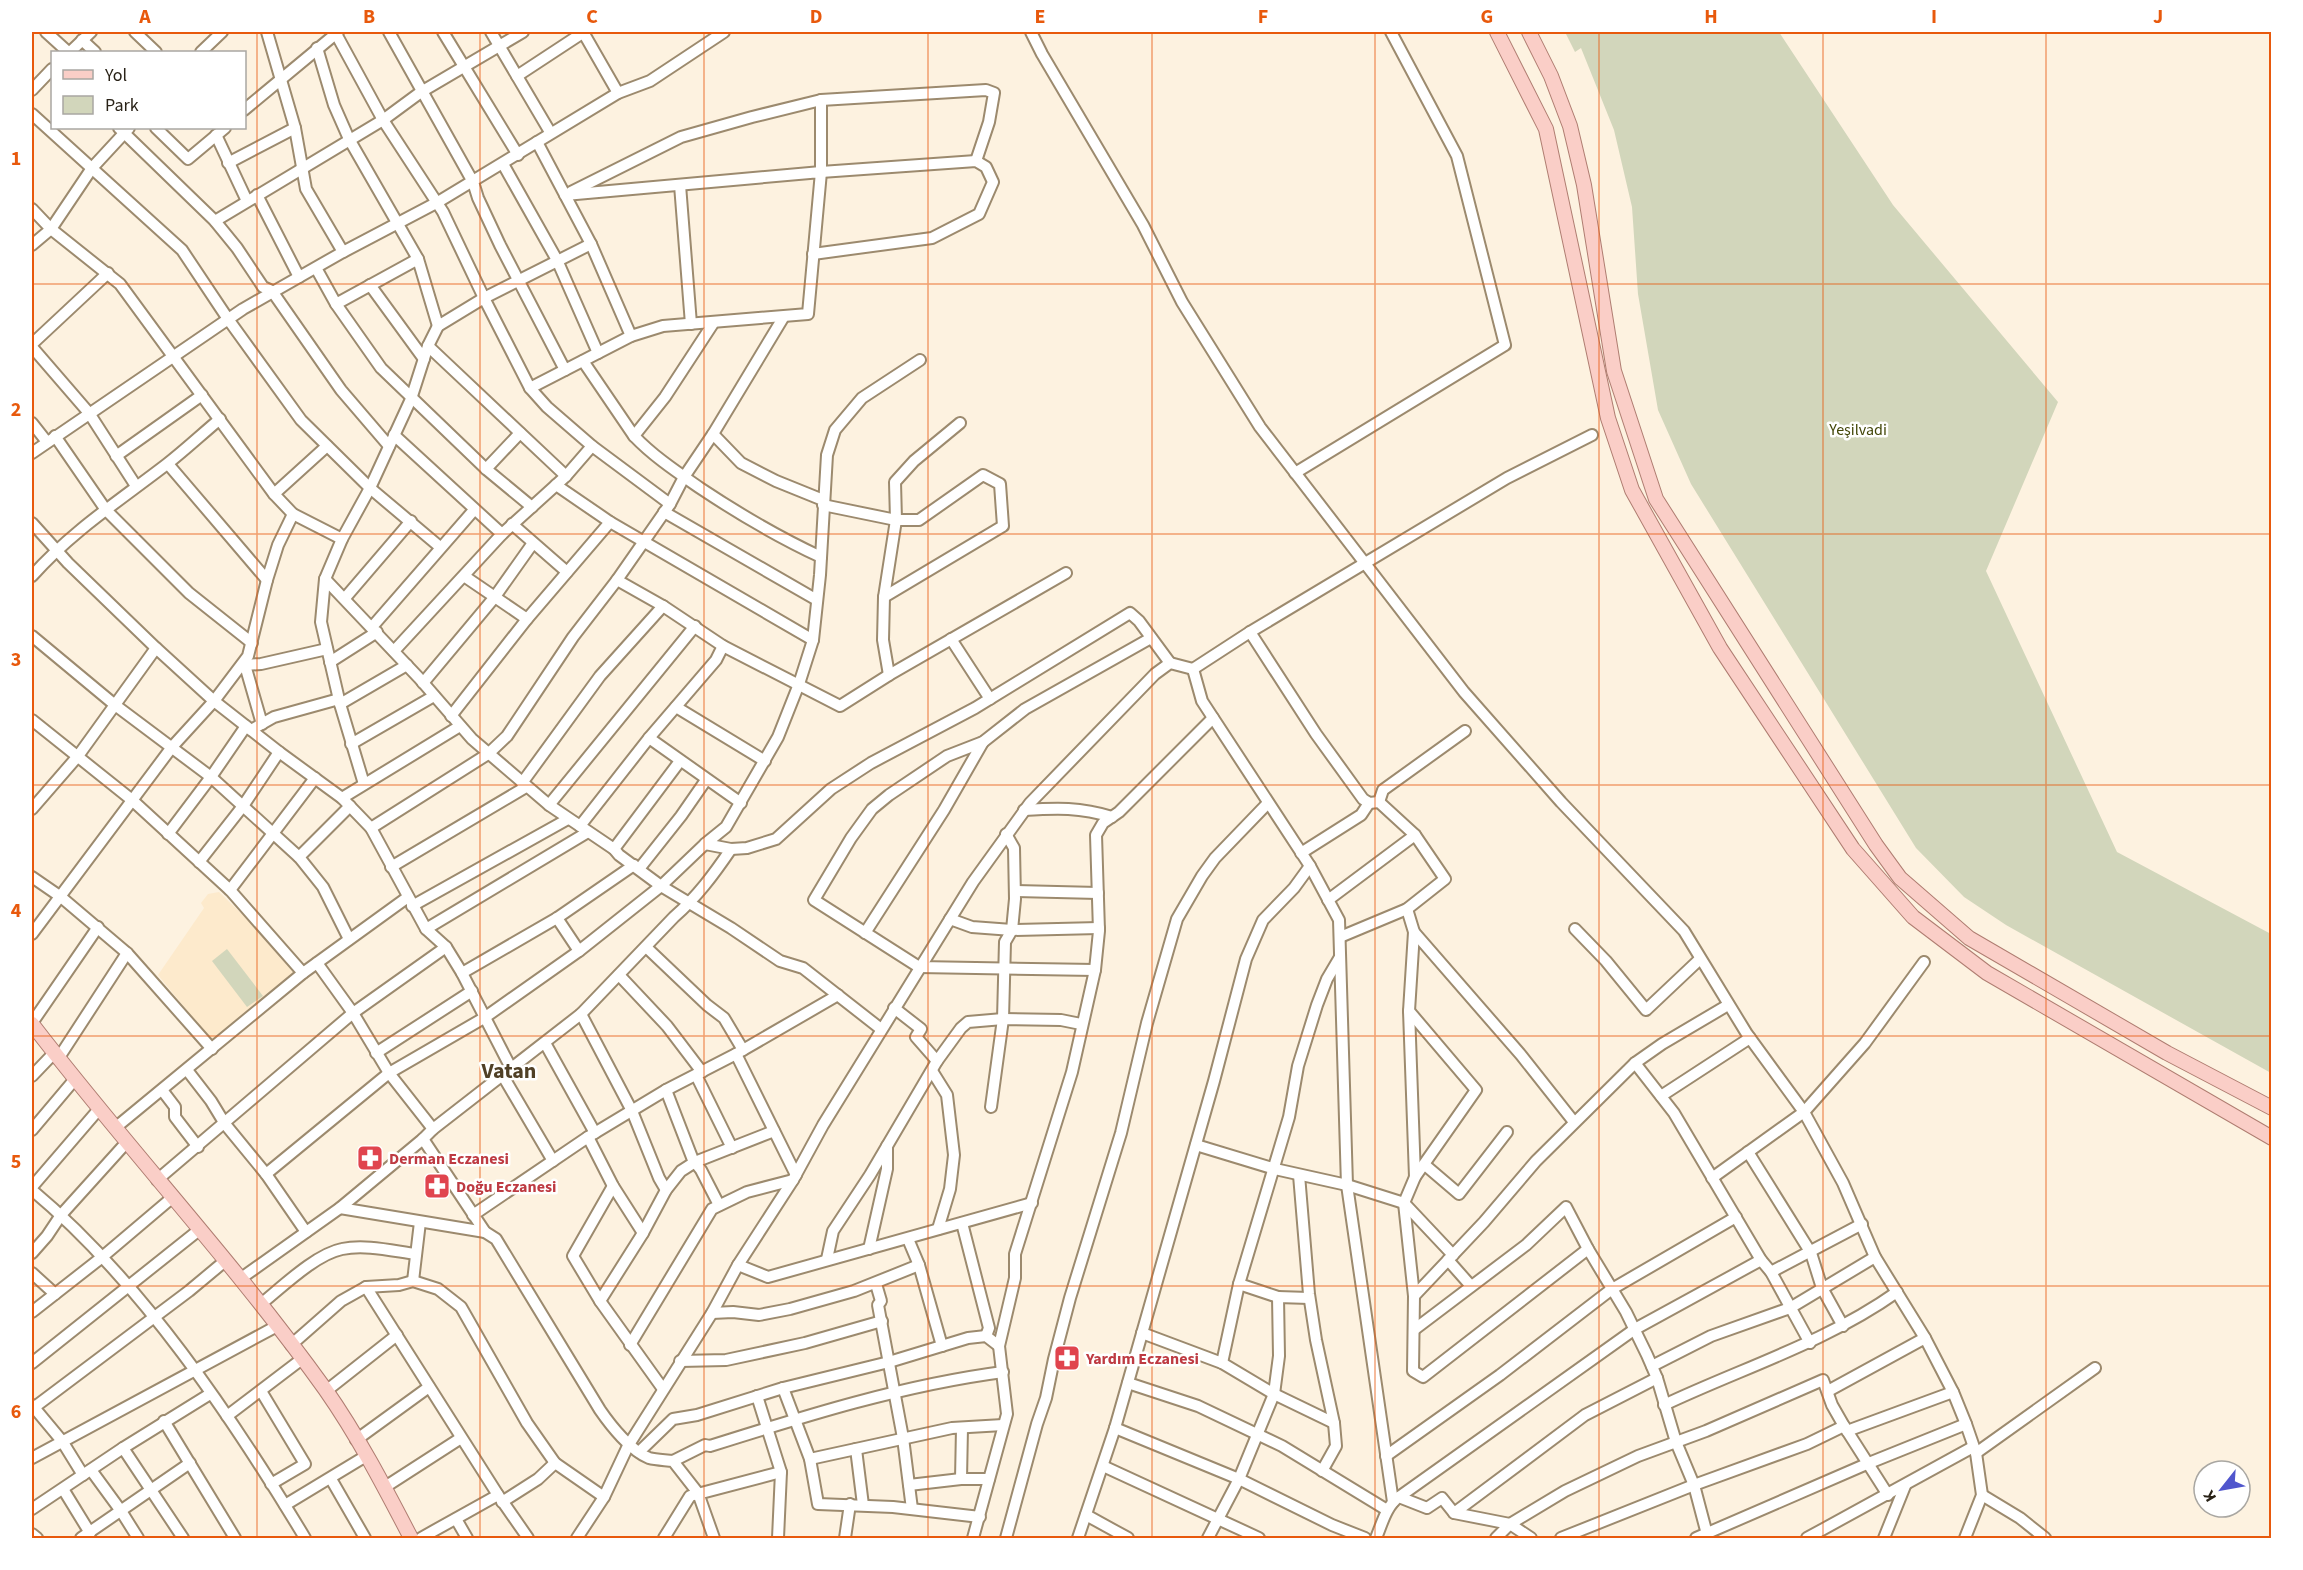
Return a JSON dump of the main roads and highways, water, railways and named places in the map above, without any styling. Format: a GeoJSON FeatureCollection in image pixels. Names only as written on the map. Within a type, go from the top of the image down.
{"type":"FeatureCollection","features":[{"type":"Feature","properties":{"kind":"main road"},"geometry":{"type":"LineString","coordinates":[[1497,32],[1546,129],[1608,418],[1632,490],[1720,648],[1853,849],[1913,917],[1987,973],[2271,1138]]}},
{"type":"Feature","properties":{"kind":"main road"},"geometry":{"type":"LineString","coordinates":[[1529,32],[1551,76],[1570,126],[1584,184],[1614,371],[1656,499],[1876,845],[1900,878],[1969,938],[2167,1053],[2271,1108]]}},
{"type":"Feature","properties":{"kind":"main road"},"geometry":{"type":"LineString","coordinates":[[32,1024],[126,1143],[261,1304],[326,1391],[385,1487],[411,1539]]}},
{"type":"Feature","properties":{"kind":"place","name":"Derman Eczanesi"},"geometry":{"type":"Point","coordinates":[370,1158]}},
{"type":"Feature","properties":{"kind":"place","name":"Doğu Eczanesi"},"geometry":{"type":"Point","coordinates":[437,1186]}},
{"type":"Feature","properties":{"kind":"place","name":"Yardım Eczanesi"},"geometry":{"type":"Point","coordinates":[1067,1358]}},
{"type":"Feature","properties":{"kind":"district","name":"Vatan"},"geometry":{"type":"Point","coordinates":[509,1070]}},
{"type":"Feature","properties":{"kind":"park label","name":"Yeşilvadi"},"geometry":{"type":"Point","coordinates":[1858,429]}}]}
